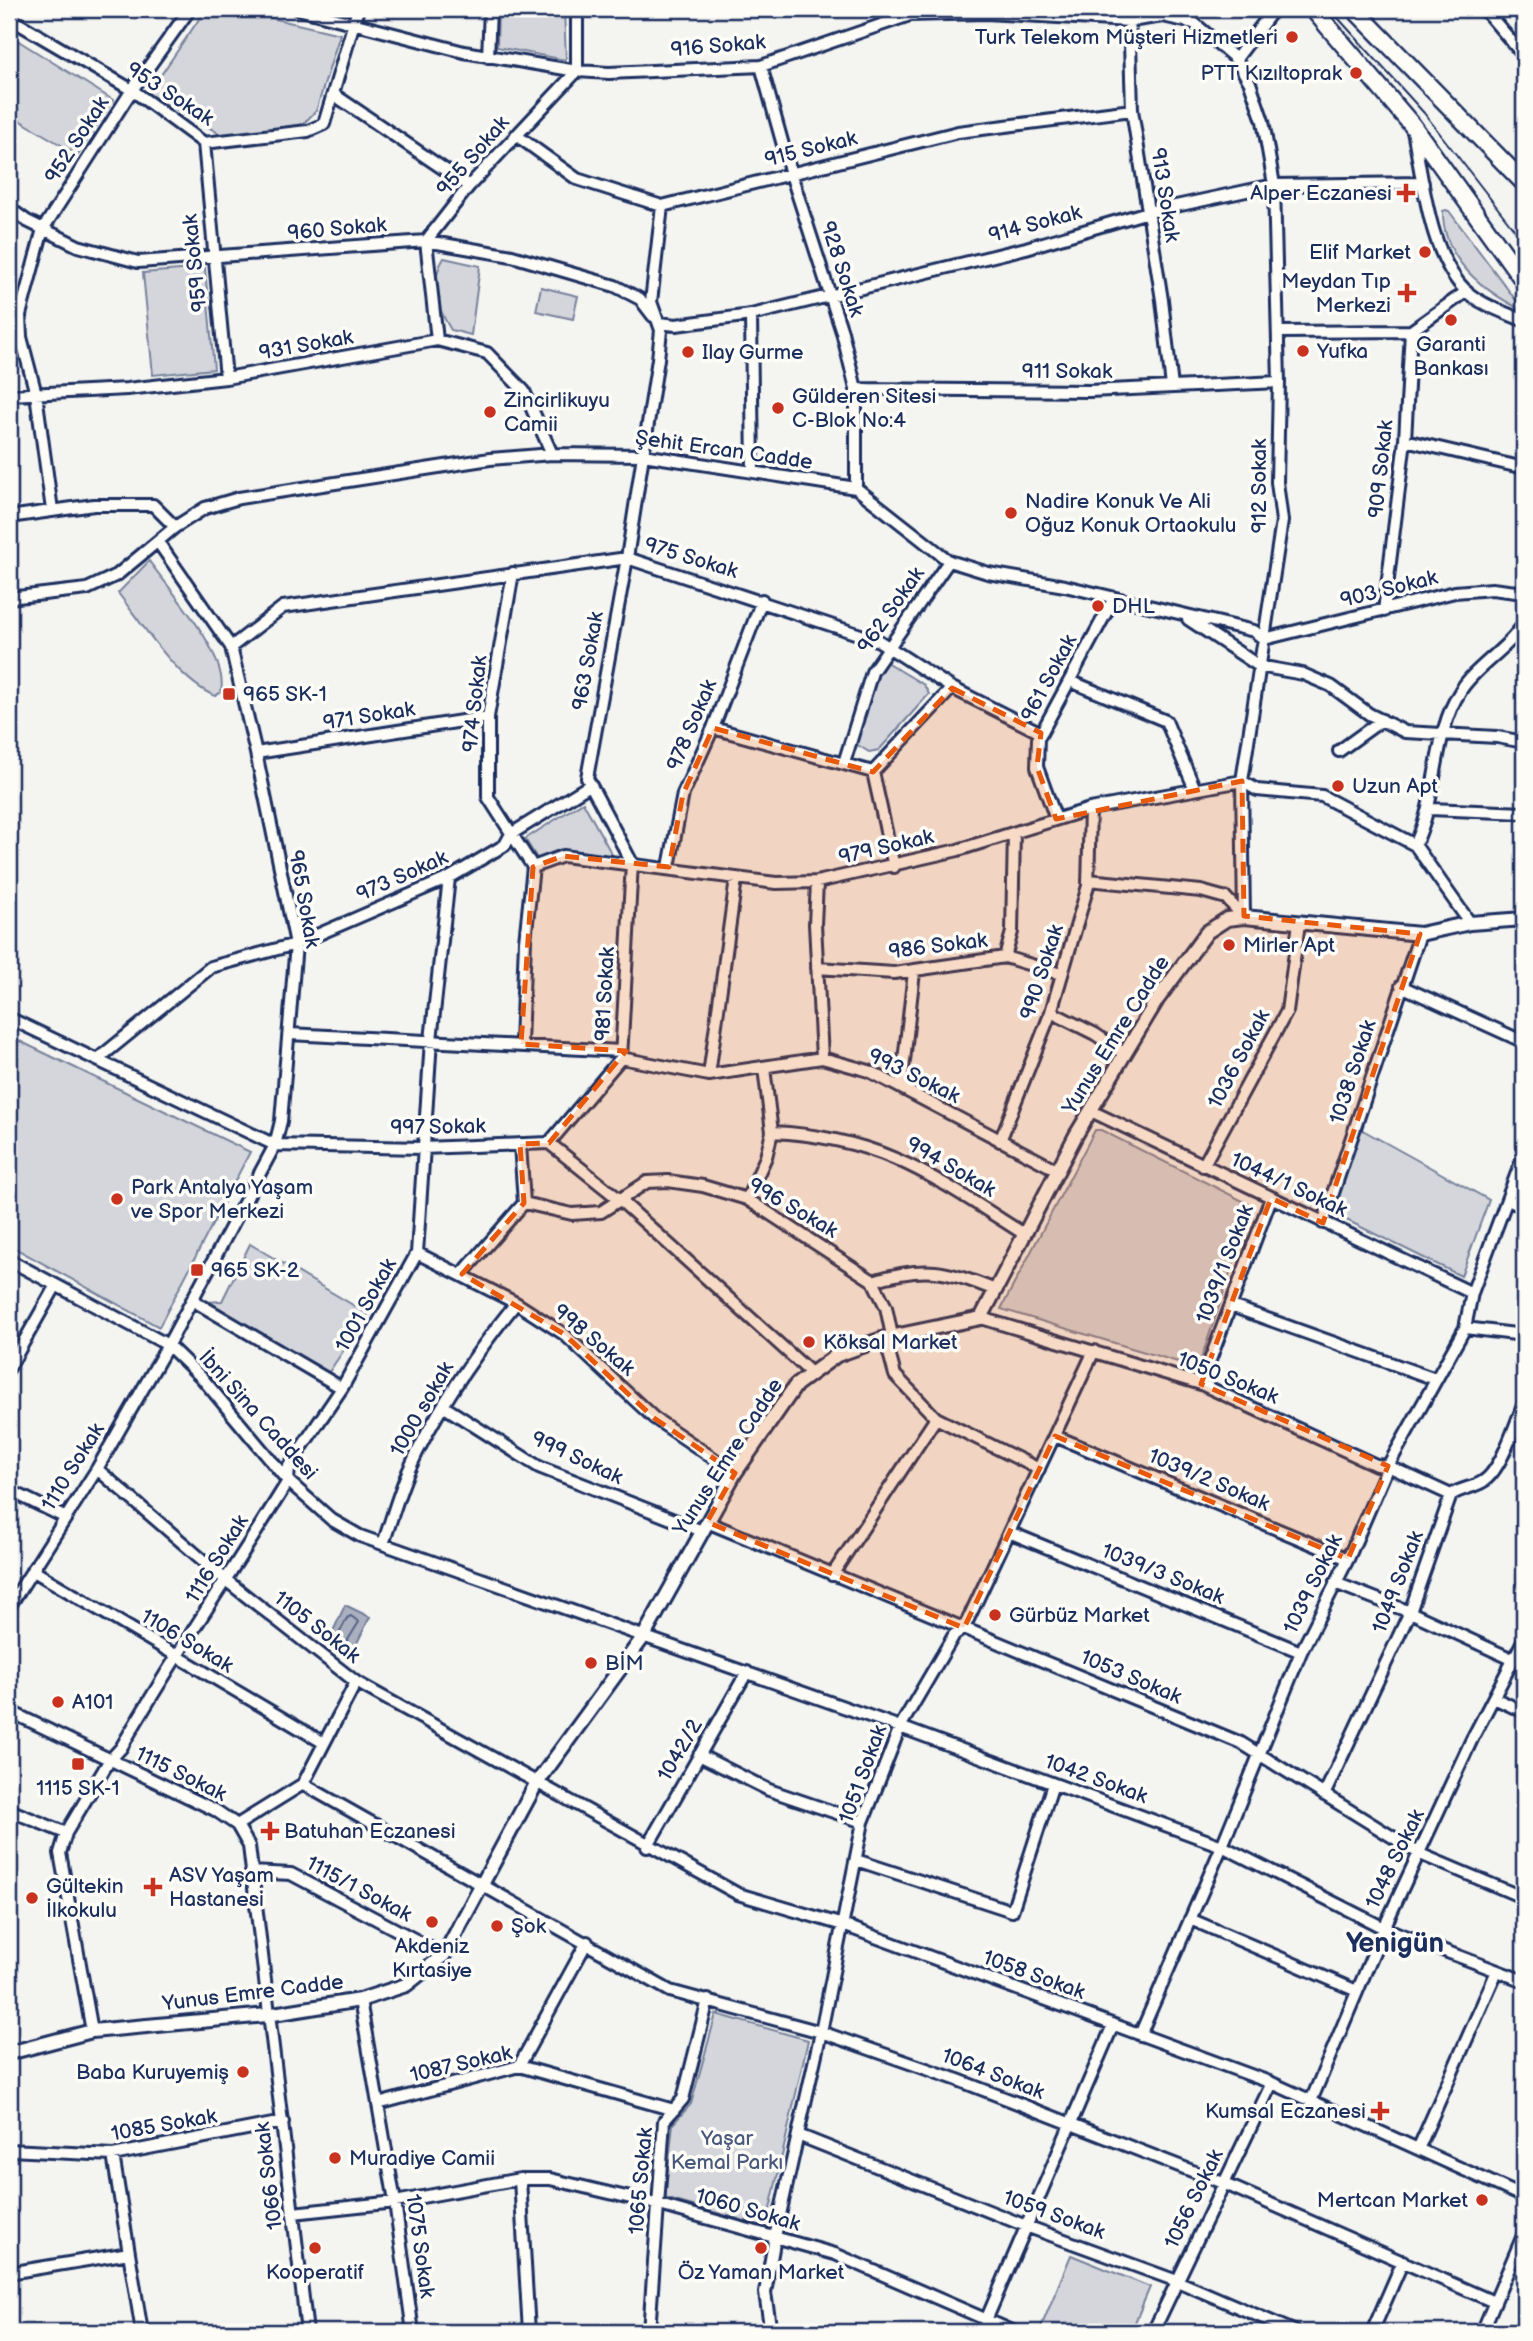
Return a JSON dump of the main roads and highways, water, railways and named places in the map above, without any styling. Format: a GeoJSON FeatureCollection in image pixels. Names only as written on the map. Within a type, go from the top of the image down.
{"type":"FeatureCollection","features":[{"type":"Feature","properties":{"kind":"main road"},"geometry":{"type":"LineString","coordinates":[[1313,9],[1412,125],[1518,268],[1524,281]]}},
{"type":"Feature","properties":{"kind":"main road"},"geometry":{"type":"LineString","coordinates":[[1354,9],[1521,173]]}},
{"type":"Feature","properties":{"kind":"water"},"geometry":{"type":"Polygon","coordinates":[[[345,1605],[370,1617],[352,1653],[328,1642],[345,1605]]]}},
{"type":"Feature","properties":{"kind":"tram line"},"geometry":{"type":"LineString","coordinates":[[1330,9],[1424,113],[1524,242]]}},
{"type":"Feature","properties":{"kind":"place","name":"Turk Telekom Müşteri Hizmetleri"},"geometry":{"type":"Point","coordinates":[1292,37]}},
{"type":"Feature","properties":{"kind":"place","name":"PTT Kızıltoprak"},"geometry":{"type":"Point","coordinates":[1356,73]}},
{"type":"Feature","properties":{"kind":"place","name":"Alper Eczanesi"},"geometry":{"type":"Point","coordinates":[1406,193]}},
{"type":"Feature","properties":{"kind":"place","name":"Elif Market"},"geometry":{"type":"Point","coordinates":[1425,252]}},
{"type":"Feature","properties":{"kind":"place","name":"Meydan Tıp Merkezi"},"geometry":{"type":"Point","coordinates":[1407,293]}},
{"type":"Feature","properties":{"kind":"place","name":"Garanti Bankası"},"geometry":{"type":"Point","coordinates":[1451,320]}},
{"type":"Feature","properties":{"kind":"place","name":"Yufka"},"geometry":{"type":"Point","coordinates":[1303,351]}},
{"type":"Feature","properties":{"kind":"place","name":"Ilay Gurme"},"geometry":{"type":"Point","coordinates":[688,352]}},
{"type":"Feature","properties":{"kind":"place","name":"Gülderen Sitesi C-Blok No:4"},"geometry":{"type":"Point","coordinates":[778,408]}},
{"type":"Feature","properties":{"kind":"place","name":"Zincirlikuyu Camii"},"geometry":{"type":"Point","coordinates":[490,412]}},
{"type":"Feature","properties":{"kind":"place","name":"Nadire Konuk Ve Ali Oğuz Konuk Ortaokulu"},"geometry":{"type":"Point","coordinates":[1011,513]}},
{"type":"Feature","properties":{"kind":"place","name":"DHL"},"geometry":{"type":"Point","coordinates":[1098,606]}},
{"type":"Feature","properties":{"kind":"place","name":"965 SK-1"},"geometry":{"type":"Point","coordinates":[229,694]}},
{"type":"Feature","properties":{"kind":"place","name":"Uzun Apt"},"geometry":{"type":"Point","coordinates":[1338,786]}},
{"type":"Feature","properties":{"kind":"place","name":"Mirler Apt"},"geometry":{"type":"Point","coordinates":[1229,945]}},
{"type":"Feature","properties":{"kind":"place","name":"Park Antalya Yaşam ve Spor Merkezi"},"geometry":{"type":"Point","coordinates":[117,1199]}},
{"type":"Feature","properties":{"kind":"place","name":"965 SK-2"},"geometry":{"type":"Point","coordinates":[197,1270]}},
{"type":"Feature","properties":{"kind":"place","name":"Köksal Market"},"geometry":{"type":"Point","coordinates":[809,1342]}},
{"type":"Feature","properties":{"kind":"place","name":"Gürbüz Market"},"geometry":{"type":"Point","coordinates":[995,1615]}},
{"type":"Feature","properties":{"kind":"place","name":"BİM"},"geometry":{"type":"Point","coordinates":[591,1663]}},
{"type":"Feature","properties":{"kind":"place","name":"A101"},"geometry":{"type":"Point","coordinates":[58,1702]}},
{"type":"Feature","properties":{"kind":"place","name":"1115 SK-1"},"geometry":{"type":"Point","coordinates":[78,1764]}},
{"type":"Feature","properties":{"kind":"place","name":"Batuhan Eczanesi"},"geometry":{"type":"Point","coordinates":[270,1831]}},
{"type":"Feature","properties":{"kind":"place","name":"ASV Yaşam Hastanesi"},"geometry":{"type":"Point","coordinates":[153,1887]}},
{"type":"Feature","properties":{"kind":"place","name":"Gültekin İlkokulu"},"geometry":{"type":"Point","coordinates":[32,1898]}},
{"type":"Feature","properties":{"kind":"place","name":"Akdeniz Kırtasiye"},"geometry":{"type":"Point","coordinates":[432,1922]}},
{"type":"Feature","properties":{"kind":"place","name":"Şok"},"geometry":{"type":"Point","coordinates":[497,1926]}},
{"type":"Feature","properties":{"kind":"place","name":"Baba Kuruyemiş"},"geometry":{"type":"Point","coordinates":[243,2072]}},
{"type":"Feature","properties":{"kind":"place","name":"Kumsal Eczanesi"},"geometry":{"type":"Point","coordinates":[1380,2111]}},
{"type":"Feature","properties":{"kind":"place","name":"Muradiye Camii"},"geometry":{"type":"Point","coordinates":[335,2158]}},
{"type":"Feature","properties":{"kind":"place","name":"Mertcan Market"},"geometry":{"type":"Point","coordinates":[1482,2200]}},
{"type":"Feature","properties":{"kind":"place","name":"Kooperatif"},"geometry":{"type":"Point","coordinates":[315,2248]}},
{"type":"Feature","properties":{"kind":"place","name":"Öz Yaman Market"},"geometry":{"type":"Point","coordinates":[761,2248]}},
{"type":"Feature","properties":{"kind":"district","name":"Yenigün"},"geometry":{"type":"Point","coordinates":[1395,1943]}},
{"type":"Feature","properties":{"kind":"park label","name":"Yaşar Kemal Parkı"},"geometry":{"type":"Point","coordinates":[727,2150]}}]}
